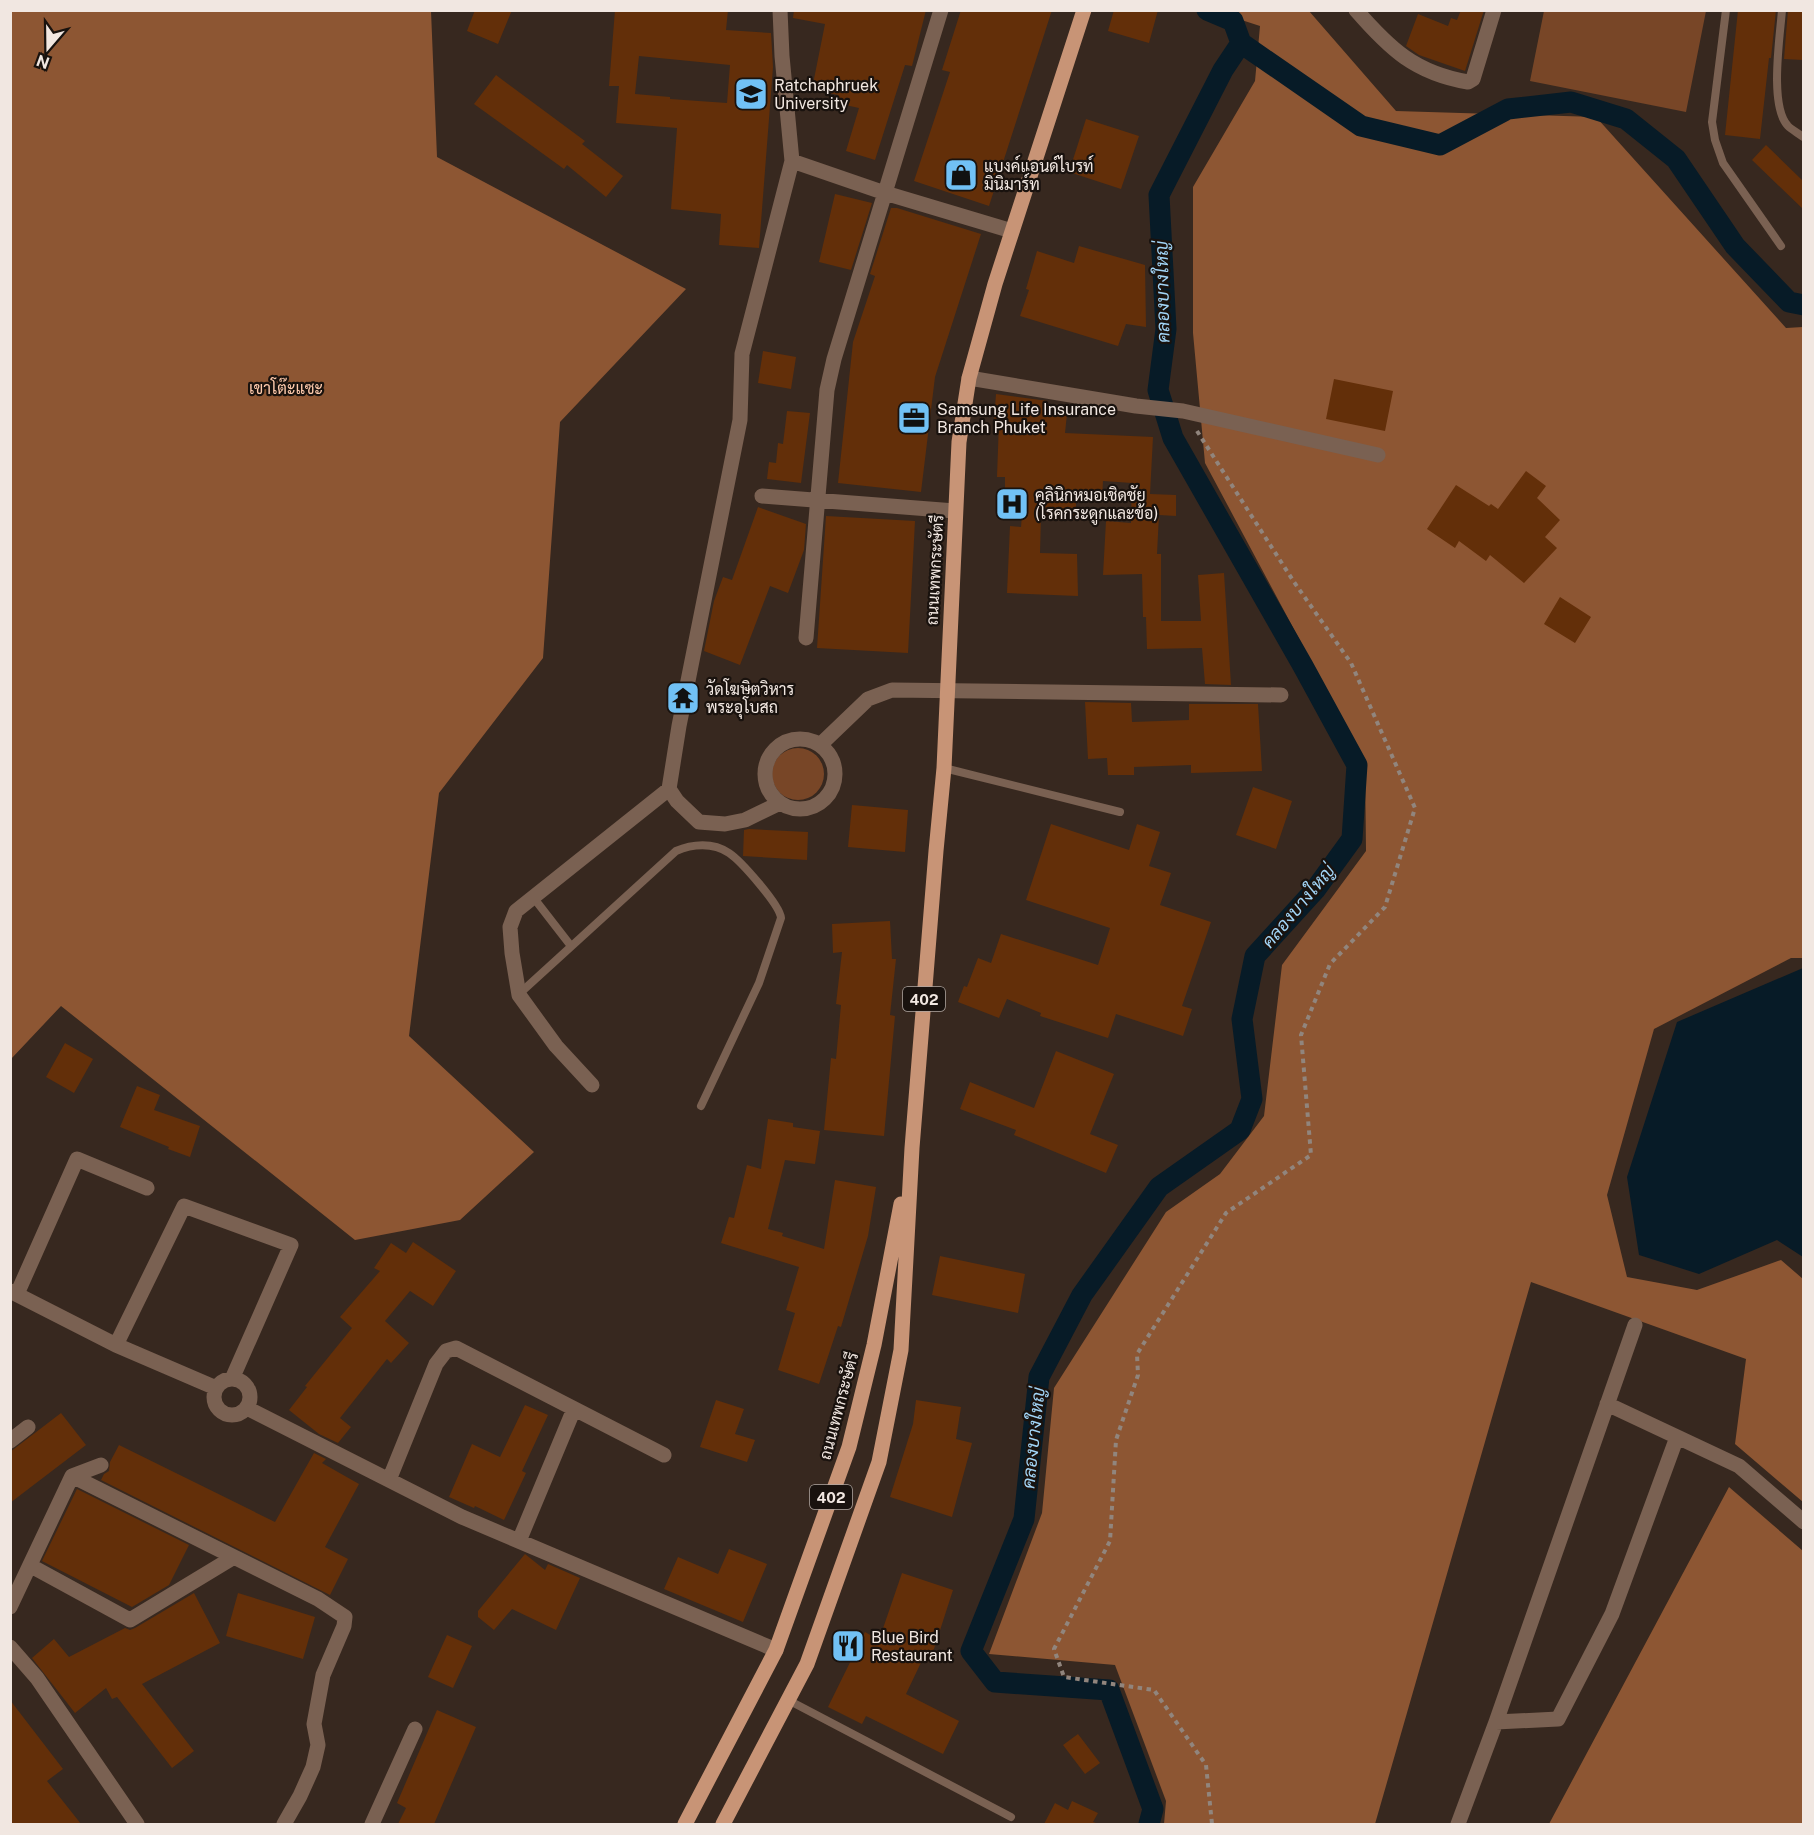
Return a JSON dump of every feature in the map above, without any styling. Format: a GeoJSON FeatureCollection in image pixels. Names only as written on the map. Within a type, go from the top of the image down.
{"type":"FeatureCollection","features":[{"type":"Feature","properties":{"kind":"main road","name":"ถนนเทพกระษัตรี"},"geometry":{"type":"LineString","coordinates":[[723,1824],[807,1664],[879,1461],[901,1350],[912,1148],[944,768],[959,442],[969,378],[995,284],[1084,10]]}},
{"type":"Feature","properties":{"kind":"main road","name":"ถนนเทพกระษัตรี"},"geometry":{"type":"LineString","coordinates":[[685,1824],[776,1650],[849,1447],[874,1345],[912,1148]]}},
{"type":"Feature","properties":{"kind":"main road"},"geometry":{"type":"LineString","coordinates":[[874,1345],[901,1350]]}},
{"type":"Feature","properties":{"kind":"street"},"geometry":{"type":"LineString","coordinates":[[591,1085],[556,1046],[519,995],[510,927],[516,911],[669,789],[679,726],[740,420],[742,354],[792,161],[780,10]]}},
{"type":"Feature","properties":{"kind":"street"},"geometry":{"type":"LineString","coordinates":[[806,638],[827,390],[834,359],[941,10]]}},
{"type":"Feature","properties":{"kind":"street"},"geometry":{"type":"LineString","coordinates":[[1356,10],[1380,38],[1397,53],[1430,71],[1468,82],[1473,79],[1494,10]]}},
{"type":"Feature","properties":{"kind":"street"},"geometry":{"type":"LineString","coordinates":[[792,161],[885,193],[1012,231]]}},
{"type":"Feature","properties":{"kind":"street"},"geometry":{"type":"LineString","coordinates":[[969,378],[1136,406],[1178,410],[1378,455]]}},
{"type":"Feature","properties":{"kind":"street"},"geometry":{"type":"LineString","coordinates":[[762,496],[955,510]]}},
{"type":"Feature","properties":{"kind":"street"},"geometry":{"type":"LineString","coordinates":[[820,746],[868,699],[891,690],[1281,695]]}},
{"type":"Feature","properties":{"kind":"street"},"geometry":{"type":"LineString","coordinates":[[803,738],[820,746],[832,759],[835,771],[834,783],[829,795],[820,803],[809,808],[796,809],[780,803],[768,791],[764,770],[766,759],[781,743],[791,739],[803,738]]}},
{"type":"Feature","properties":{"kind":"street"},"geometry":{"type":"LineString","coordinates":[[669,789],[677,801],[699,822],[725,824],[745,820],[780,803]]}},
{"type":"Feature","properties":{"kind":"street"},"geometry":{"type":"LineString","coordinates":[[147,1188],[77,1159],[14,1293],[117,1345],[216,1388]]}},
{"type":"Feature","properties":{"kind":"street"},"geometry":{"type":"LineString","coordinates":[[117,1345],[184,1206],[291,1245],[232,1379]]}},
{"type":"Feature","properties":{"kind":"street"},"geometry":{"type":"LineString","coordinates":[[1458,1824],[1635,1325]]}},
{"type":"Feature","properties":{"kind":"street"},"geometry":{"type":"LineString","coordinates":[[389,1480],[436,1364],[446,1351],[456,1348],[664,1455]]}},
{"type":"Feature","properties":{"kind":"street"},"geometry":{"type":"LineString","coordinates":[[239,1380],[248,1388],[250,1394],[247,1408],[236,1415],[219,1411],[213,1400],[216,1388],[221,1382],[239,1380]]}},
{"type":"Feature","properties":{"kind":"street"},"geometry":{"type":"LineString","coordinates":[[1606,1404],[1739,1466],[1803,1522]]}},
{"type":"Feature","properties":{"kind":"street"},"geometry":{"type":"LineString","coordinates":[[247,1408],[462,1517],[776,1650]]}},
{"type":"Feature","properties":{"kind":"street"},"geometry":{"type":"LineString","coordinates":[[519,1541],[574,1409]]}},
{"type":"Feature","properties":{"kind":"street"},"geometry":{"type":"LineString","coordinates":[[10,1441],[28,1427]]}},
{"type":"Feature","properties":{"kind":"street"},"geometry":{"type":"LineString","coordinates":[[1496,1722],[1558,1719],[1612,1614],[1677,1437]]}},
{"type":"Feature","properties":{"kind":"street"},"geometry":{"type":"LineString","coordinates":[[10,1607],[72,1476],[101,1465]]}},
{"type":"Feature","properties":{"kind":"street"},"geometry":{"type":"LineString","coordinates":[[72,1476],[318,1599],[345,1617],[344,1626],[323,1675],[314,1724],[318,1745],[313,1767],[284,1824]]}},
{"type":"Feature","properties":{"kind":"street"},"geometry":{"type":"LineString","coordinates":[[31,1566],[130,1620],[234,1557]]}},
{"type":"Feature","properties":{"kind":"street"},"geometry":{"type":"LineString","coordinates":[[10,1647],[36,1678],[137,1824]]}},
{"type":"Feature","properties":{"kind":"street"},"geometry":{"type":"LineString","coordinates":[[372,1824],[415,1730]]}},
{"type":"Feature","properties":{"kind":"lane"},"geometry":{"type":"LineString","coordinates":[[1726,10],[1712,122],[1715,140],[1723,163],[1781,246]]}},
{"type":"Feature","properties":{"kind":"lane"},"geometry":{"type":"LineString","coordinates":[[1782,10],[1777,86],[1781,113],[1787,125],[1803,136]]}},
{"type":"Feature","properties":{"kind":"lane"},"geometry":{"type":"LineString","coordinates":[[944,768],[1120,812]]}},
{"type":"Feature","properties":{"kind":"lane"},"geometry":{"type":"LineString","coordinates":[[519,995],[676,851],[690,845],[710,846],[729,853],[766,891],[781,914],[759,983],[701,1106]]}},
{"type":"Feature","properties":{"kind":"lane"},"geometry":{"type":"LineString","coordinates":[[533,897],[571,946]]}},
{"type":"Feature","properties":{"kind":"lane"},"geometry":{"type":"LineString","coordinates":[[788,1700],[1011,1817]]}},
{"type":"Feature","properties":{"kind":"path"},"geometry":{"type":"LineString","coordinates":[[1178,410],[1351,663],[1416,808],[1385,907],[1330,964],[1301,1035],[1311,1155],[1226,1213],[1137,1354],[1138,1375],[1116,1440],[1110,1541],[1054,1649],[1064,1677],[1154,1690],[1206,1765],[1212,1824]]}},
{"type":"Feature","properties":{"kind":"shaded area"},"geometry":{"type":"Polygon","coordinates":[[[1544,11],[1706,11],[1686,112],[1530,81],[1544,11]]]}},
{"type":"Feature","properties":{"kind":"shaded area"},"geometry":{"type":"Polygon","coordinates":[[[793,748],[803,748],[817,755],[824,774],[817,793],[803,800],[793,800],[783,796],[776,789],[772,779],[772,769],[776,759],[783,752],[793,748]]]}},
{"type":"Feature","properties":{"kind":"green space","name":"เขาโต๊ะแซะ"},"geometry":{"type":"Polygon","coordinates":[[[11,10],[431,11],[437,157],[686,289],[560,422],[543,658],[439,793],[409,1036],[534,1152],[460,1220],[355,1240],[61,1006],[11,1059],[11,10]]]}},
{"type":"Feature","properties":{"kind":"green space"},"geometry":{"type":"Polygon","coordinates":[[[1221,10],[1309,11],[1396,111],[1596,117],[1786,328],[1803,327],[1803,958],[1791,958],[1654,1029],[1607,1195],[1627,1277],[1697,1290],[1781,1260],[1803,1279],[1803,1502],[1735,1444],[1746,1359],[1531,1282],[1375,1824],[1164,1824],[1166,1801],[1115,1665],[989,1654],[1042,1513],[1054,1388],[1166,1212],[1220,1174],[1264,1116],[1282,965],[1366,851],[1365,762],[1205,463],[1193,333],[1193,187],[1255,81],[1260,26],[1220,13],[1221,10]]]}},
{"type":"Feature","properties":{"kind":"green space"},"geometry":{"type":"Polygon","coordinates":[[[1729,1487],[1803,1551],[1803,1824],[1549,1824],[1729,1487]]]}},
{"type":"Feature","properties":{"kind":"water"},"geometry":{"type":"Polygon","coordinates":[[[1803,968],[1803,1257],[1777,1240],[1699,1274],[1639,1255],[1627,1177],[1677,1022],[1803,968]]]}},
{"type":"Feature","properties":{"kind":"building"},"geometry":{"type":"Polygon","coordinates":[[[475,10],[512,10],[498,44],[467,31],[475,10]]]}},
{"type":"Feature","properties":{"kind":"building"},"geometry":{"type":"Polygon","coordinates":[[[615,10],[728,10],[726,30],[771,33],[773,67],[759,248],[719,245],[721,214],[671,209],[677,128],[616,123],[619,86],[609,86],[615,10]],[[639,56],[635,94],[727,103],[730,65],[639,56]]]}},
{"type":"Feature","properties":{"kind":"building"},"geometry":{"type":"Polygon","coordinates":[[[794,10],[926,10],[912,66],[905,65],[875,160],[846,151],[859,108],[836,103],[838,95],[812,89],[825,24],[793,18],[794,10]]]}},
{"type":"Feature","properties":{"kind":"building"},"geometry":{"type":"Polygon","coordinates":[[[961,10],[1052,10],[989,206],[914,181],[950,72],[942,70],[961,10]]]}},
{"type":"Feature","properties":{"kind":"building"},"geometry":{"type":"Polygon","coordinates":[[[1114,10],[1158,10],[1149,43],[1108,31],[1114,10]]]}},
{"type":"Feature","properties":{"kind":"building"},"geometry":{"type":"Polygon","coordinates":[[[1461,10],[1484,10],[1465,71],[1419,55],[1406,46],[1418,14],[1448,26],[1451,18],[1457,20],[1461,10]]]}},
{"type":"Feature","properties":{"kind":"building"},"geometry":{"type":"Polygon","coordinates":[[[1738,10],[1776,10],[1760,139],[1725,135],[1738,10]]]}},
{"type":"Feature","properties":{"kind":"building"},"geometry":{"type":"Polygon","coordinates":[[[1788,10],[1803,10],[1803,60],[1784,59],[1788,10]]]}},
{"type":"Feature","properties":{"kind":"building"},"geometry":{"type":"Polygon","coordinates":[[[496,75],[585,141],[582,144],[623,176],[606,197],[567,165],[564,169],[474,104],[496,75]]]}},
{"type":"Feature","properties":{"kind":"building"},"geometry":{"type":"Polygon","coordinates":[[[1086,119],[1139,136],[1121,189],[1069,172],[1086,119]]]}},
{"type":"Feature","properties":{"kind":"building"},"geometry":{"type":"Polygon","coordinates":[[[1766,145],[1803,181],[1803,209],[1752,160],[1766,145]]]}},
{"type":"Feature","properties":{"kind":"building"},"geometry":{"type":"Polygon","coordinates":[[[835,194],[872,203],[851,270],[819,262],[835,194]]]}},
{"type":"Feature","properties":{"kind":"building"},"geometry":{"type":"Polygon","coordinates":[[[891,208],[981,234],[935,377],[921,492],[838,483],[853,342],[875,276],[870,274],[891,208]]]}},
{"type":"Feature","properties":{"kind":"building"},"geometry":{"type":"Polygon","coordinates":[[[1079,246],[1145,265],[1146,327],[1126,324],[1118,346],[1020,316],[1029,290],[1026,289],[1037,251],[1074,263],[1079,246]]]}},
{"type":"Feature","properties":{"kind":"building"},"geometry":{"type":"Polygon","coordinates":[[[763,351],[796,357],[791,389],[758,383],[763,351]]]}},
{"type":"Feature","properties":{"kind":"building"},"geometry":{"type":"Polygon","coordinates":[[[1334,379],[1393,391],[1385,431],[1326,419],[1334,379]]]}},
{"type":"Feature","properties":{"kind":"building"},"geometry":{"type":"Polygon","coordinates":[[[996,394],[1048,401],[1047,406],[1061,407],[1060,413],[1067,414],[1065,433],[1153,437],[1150,494],[1176,495],[1176,516],[1159,515],[1157,554],[1161,554],[1161,621],[1201,621],[1198,575],[1224,573],[1231,685],[1205,684],[1202,648],[1147,649],[1146,617],[1143,617],[1142,574],[1103,575],[1106,521],[1131,523],[1132,483],[1103,481],[1102,499],[1076,497],[1076,516],[1041,514],[1040,553],[1077,554],[1078,596],[1007,593],[1010,526],[1021,527],[1023,503],[1005,501],[1005,477],[997,477],[999,422],[994,421],[996,394]]]}},
{"type":"Feature","properties":{"kind":"building"},"geometry":{"type":"Polygon","coordinates":[[[787,411],[810,413],[801,483],[767,479],[769,462],[776,463],[778,443],[783,444],[787,411]]]}},
{"type":"Feature","properties":{"kind":"building"},"geometry":{"type":"Polygon","coordinates":[[[1526,471],[1546,486],[1537,498],[1560,520],[1545,537],[1557,548],[1524,583],[1490,555],[1486,561],[1459,541],[1455,548],[1427,529],[1456,485],[1489,506],[1491,504],[1498,509],[1526,471]]]}},
{"type":"Feature","properties":{"kind":"building"},"geometry":{"type":"Polygon","coordinates":[[[758,507],[806,524],[804,550],[788,593],[770,586],[740,665],[704,651],[714,601],[723,577],[732,580],[758,507]]]}},
{"type":"Feature","properties":{"kind":"building"},"geometry":{"type":"Polygon","coordinates":[[[826,516],[915,521],[908,653],[817,648],[826,516]]]}},
{"type":"Feature","properties":{"kind":"building"},"geometry":{"type":"Polygon","coordinates":[[[1560,597],[1591,617],[1575,643],[1544,624],[1560,597]]]}},
{"type":"Feature","properties":{"kind":"building"},"geometry":{"type":"Polygon","coordinates":[[[1085,702],[1131,703],[1132,722],[1189,720],[1189,704],[1258,704],[1262,771],[1191,773],[1191,765],[1134,767],[1134,775],[1108,775],[1107,758],[1088,759],[1085,702]]]}},
{"type":"Feature","properties":{"kind":"building"},"geometry":{"type":"Polygon","coordinates":[[[1253,787],[1292,801],[1276,849],[1236,835],[1253,787]]]}},
{"type":"Feature","properties":{"kind":"building"},"geometry":{"type":"Polygon","coordinates":[[[852,805],[908,810],[905,852],[848,847],[852,805]]]}},
{"type":"Feature","properties":{"kind":"building"},"geometry":{"type":"Polygon","coordinates":[[[1051,824],[1129,850],[1137,824],[1160,832],[1149,866],[1171,873],[1160,905],[1211,922],[1182,1006],[1192,1009],[1183,1036],[1116,1014],[1108,1038],[1040,1016],[1041,1013],[1007,999],[999,1018],[958,1002],[964,986],[967,987],[978,958],[991,963],[1001,934],[1098,965],[1110,928],[1026,900],[1051,824]]]}},
{"type":"Feature","properties":{"kind":"building"},"geometry":{"type":"Polygon","coordinates":[[[744,830],[808,832],[807,860],[743,856],[744,830]]]}},
{"type":"Feature","properties":{"kind":"building"},"geometry":{"type":"Polygon","coordinates":[[[890,921],[892,959],[896,959],[890,1015],[895,1016],[884,1136],[824,1130],[831,1058],[836,1059],[841,1005],[836,1004],[842,952],[833,953],[832,924],[890,921]]]}},
{"type":"Feature","properties":{"kind":"building"},"geometry":{"type":"Polygon","coordinates":[[[65,1043],[93,1059],[74,1093],[46,1077],[65,1043]]]}},
{"type":"Feature","properties":{"kind":"building"},"geometry":{"type":"Polygon","coordinates":[[[1056,1051],[1114,1074],[1090,1134],[1118,1145],[1106,1173],[1014,1135],[1016,1130],[960,1109],[970,1082],[1034,1108],[1056,1051]]]}},
{"type":"Feature","properties":{"kind":"building"},"geometry":{"type":"Polygon","coordinates":[[[137,1086],[160,1095],[154,1110],[200,1126],[190,1157],[120,1127],[137,1086]]]}},
{"type":"Feature","properties":{"kind":"building"},"geometry":{"type":"Polygon","coordinates":[[[768,1119],[793,1123],[793,1127],[820,1131],[815,1164],[785,1160],[768,1229],[783,1233],[782,1236],[824,1249],[835,1180],[876,1187],[868,1236],[841,1327],[838,1326],[819,1384],[778,1370],[795,1313],[786,1310],[799,1267],[721,1243],[729,1217],[734,1218],[747,1165],[761,1169],[768,1119]]]}},
{"type":"Feature","properties":{"kind":"building"},"geometry":{"type":"Polygon","coordinates":[[[413,1242],[456,1271],[433,1306],[410,1291],[385,1321],[409,1343],[391,1363],[387,1359],[340,1418],[351,1427],[338,1443],[319,1434],[289,1410],[307,1387],[305,1386],[352,1328],[340,1317],[380,1271],[374,1268],[391,1243],[406,1253],[413,1242]]]}},
{"type":"Feature","properties":{"kind":"building"},"geometry":{"type":"Polygon","coordinates":[[[940,1256],[1025,1274],[1018,1313],[932,1295],[940,1256]]]}},
{"type":"Feature","properties":{"kind":"building"},"geometry":{"type":"Polygon","coordinates":[[[716,1400],[744,1409],[735,1434],[755,1440],[747,1462],[700,1447],[716,1400]]]}},
{"type":"Feature","properties":{"kind":"building"},"geometry":{"type":"Polygon","coordinates":[[[916,1400],[961,1407],[956,1439],[972,1443],[952,1517],[890,1497],[913,1424],[916,1400]]]}},
{"type":"Feature","properties":{"kind":"building"},"geometry":{"type":"Polygon","coordinates":[[[525,1405],[548,1415],[522,1471],[526,1473],[504,1520],[449,1497],[472,1444],[500,1457],[525,1405]]]}},
{"type":"Feature","properties":{"kind":"building"},"geometry":{"type":"Polygon","coordinates":[[[61,1413],[86,1445],[10,1503],[10,1452],[61,1413]]]}},
{"type":"Feature","properties":{"kind":"building"},"geometry":{"type":"Polygon","coordinates":[[[119,1445],[275,1522],[314,1453],[326,1459],[322,1463],[359,1484],[325,1547],[348,1559],[330,1595],[101,1480],[109,1471],[110,1462],[119,1445]]]}},
{"type":"Feature","properties":{"kind":"building"},"geometry":{"type":"Polygon","coordinates":[[[77,1489],[189,1545],[169,1585],[132,1607],[42,1561],[77,1489]]]}},
{"type":"Feature","properties":{"kind":"building"},"geometry":{"type":"Polygon","coordinates":[[[729,1549],[767,1564],[743,1622],[664,1589],[678,1557],[718,1574],[729,1549]]]}},
{"type":"Feature","properties":{"kind":"building"},"geometry":{"type":"Polygon","coordinates":[[[525,1554],[545,1570],[548,1564],[580,1578],[556,1630],[512,1609],[494,1630],[478,1617],[478,1611],[525,1554]]]}},
{"type":"Feature","properties":{"kind":"building"},"geometry":{"type":"Polygon","coordinates":[[[902,1573],[953,1590],[933,1652],[927,1650],[906,1694],[959,1721],[943,1754],[866,1716],[862,1724],[828,1707],[865,1632],[879,1640],[902,1573]]]}},
{"type":"Feature","properties":{"kind":"building"},"geometry":{"type":"Polygon","coordinates":[[[194,1593],[220,1643],[142,1684],[194,1751],[172,1768],[117,1697],[112,1699],[106,1688],[75,1713],[32,1658],[54,1639],[69,1657],[125,1628],[130,1630],[135,1628],[194,1593]]]}},
{"type":"Feature","properties":{"kind":"building"},"geometry":{"type":"Polygon","coordinates":[[[238,1593],[315,1617],[303,1659],[226,1636],[238,1593]]]}},
{"type":"Feature","properties":{"kind":"building"},"geometry":{"type":"Polygon","coordinates":[[[447,1635],[472,1646],[453,1688],[428,1677],[447,1635]]]}},
{"type":"Feature","properties":{"kind":"building"},"geometry":{"type":"Polygon","coordinates":[[[10,1700],[63,1769],[47,1781],[81,1824],[10,1824],[10,1700]]]}},
{"type":"Feature","properties":{"kind":"building"},"geometry":{"type":"Polygon","coordinates":[[[437,1710],[476,1727],[434,1824],[398,1824],[406,1808],[397,1803],[437,1710]]]}},
{"type":"Feature","properties":{"kind":"building"},"geometry":{"type":"Polygon","coordinates":[[[1078,1734],[1100,1763],[1085,1774],[1063,1745],[1078,1734]]]}},
{"type":"Feature","properties":{"kind":"building"},"geometry":{"type":"Polygon","coordinates":[[[1072,1801],[1098,1813],[1093,1822],[1099,1824],[1044,1824],[1055,1803],[1068,1810],[1072,1801]]]}},
{"type":"Feature","properties":{"kind":"waterway","name":"คลองบางใหญ่"},"geometry":{"type":"LineString","coordinates":[[1149,1824],[1153,1809],[1109,1690],[995,1682],[971,1651],[1024,1519],[1039,1377],[1082,1295],[1159,1187],[1240,1130],[1252,1099],[1242,1019],[1255,956],[1315,890],[1352,839],[1357,765],[1173,438],[1158,390],[1166,329],[1159,195],[1223,70],[1241,43],[1233,21],[1207,10]]}},
{"type":"Feature","properties":{"kind":"waterway"},"geometry":{"type":"LineString","coordinates":[[1241,43],[1361,126],[1440,145],[1508,109],[1571,102],[1626,119],[1676,159],[1735,246],[1789,302],[1804,305]]}},
{"type":"Feature","properties":{"kind":"place","name":"Ratchaphruek University"},"geometry":{"type":"Point","coordinates":[751,94]}},
{"type":"Feature","properties":{"kind":"place","name":"แบงค์แอนด์ไบรท์ มินิมาร์ท"},"geometry":{"type":"Point","coordinates":[961,175]}},
{"type":"Feature","properties":{"kind":"place","name":"Samsung Life Insurance Branch Phuket"},"geometry":{"type":"Point","coordinates":[914,418]}},
{"type":"Feature","properties":{"kind":"place","name":"คลินิกหมอเชิดชัย (โรคกระดูกและข้อ)"},"geometry":{"type":"Point","coordinates":[1012,504]}},
{"type":"Feature","properties":{"kind":"place","name":"วัดโฆษิตวิหาร พระอุโบสถ"},"geometry":{"type":"Point","coordinates":[683,698]}},
{"type":"Feature","properties":{"kind":"place","name":"Blue Bird Restaurant"},"geometry":{"type":"Point","coordinates":[848,1646]}}]}
